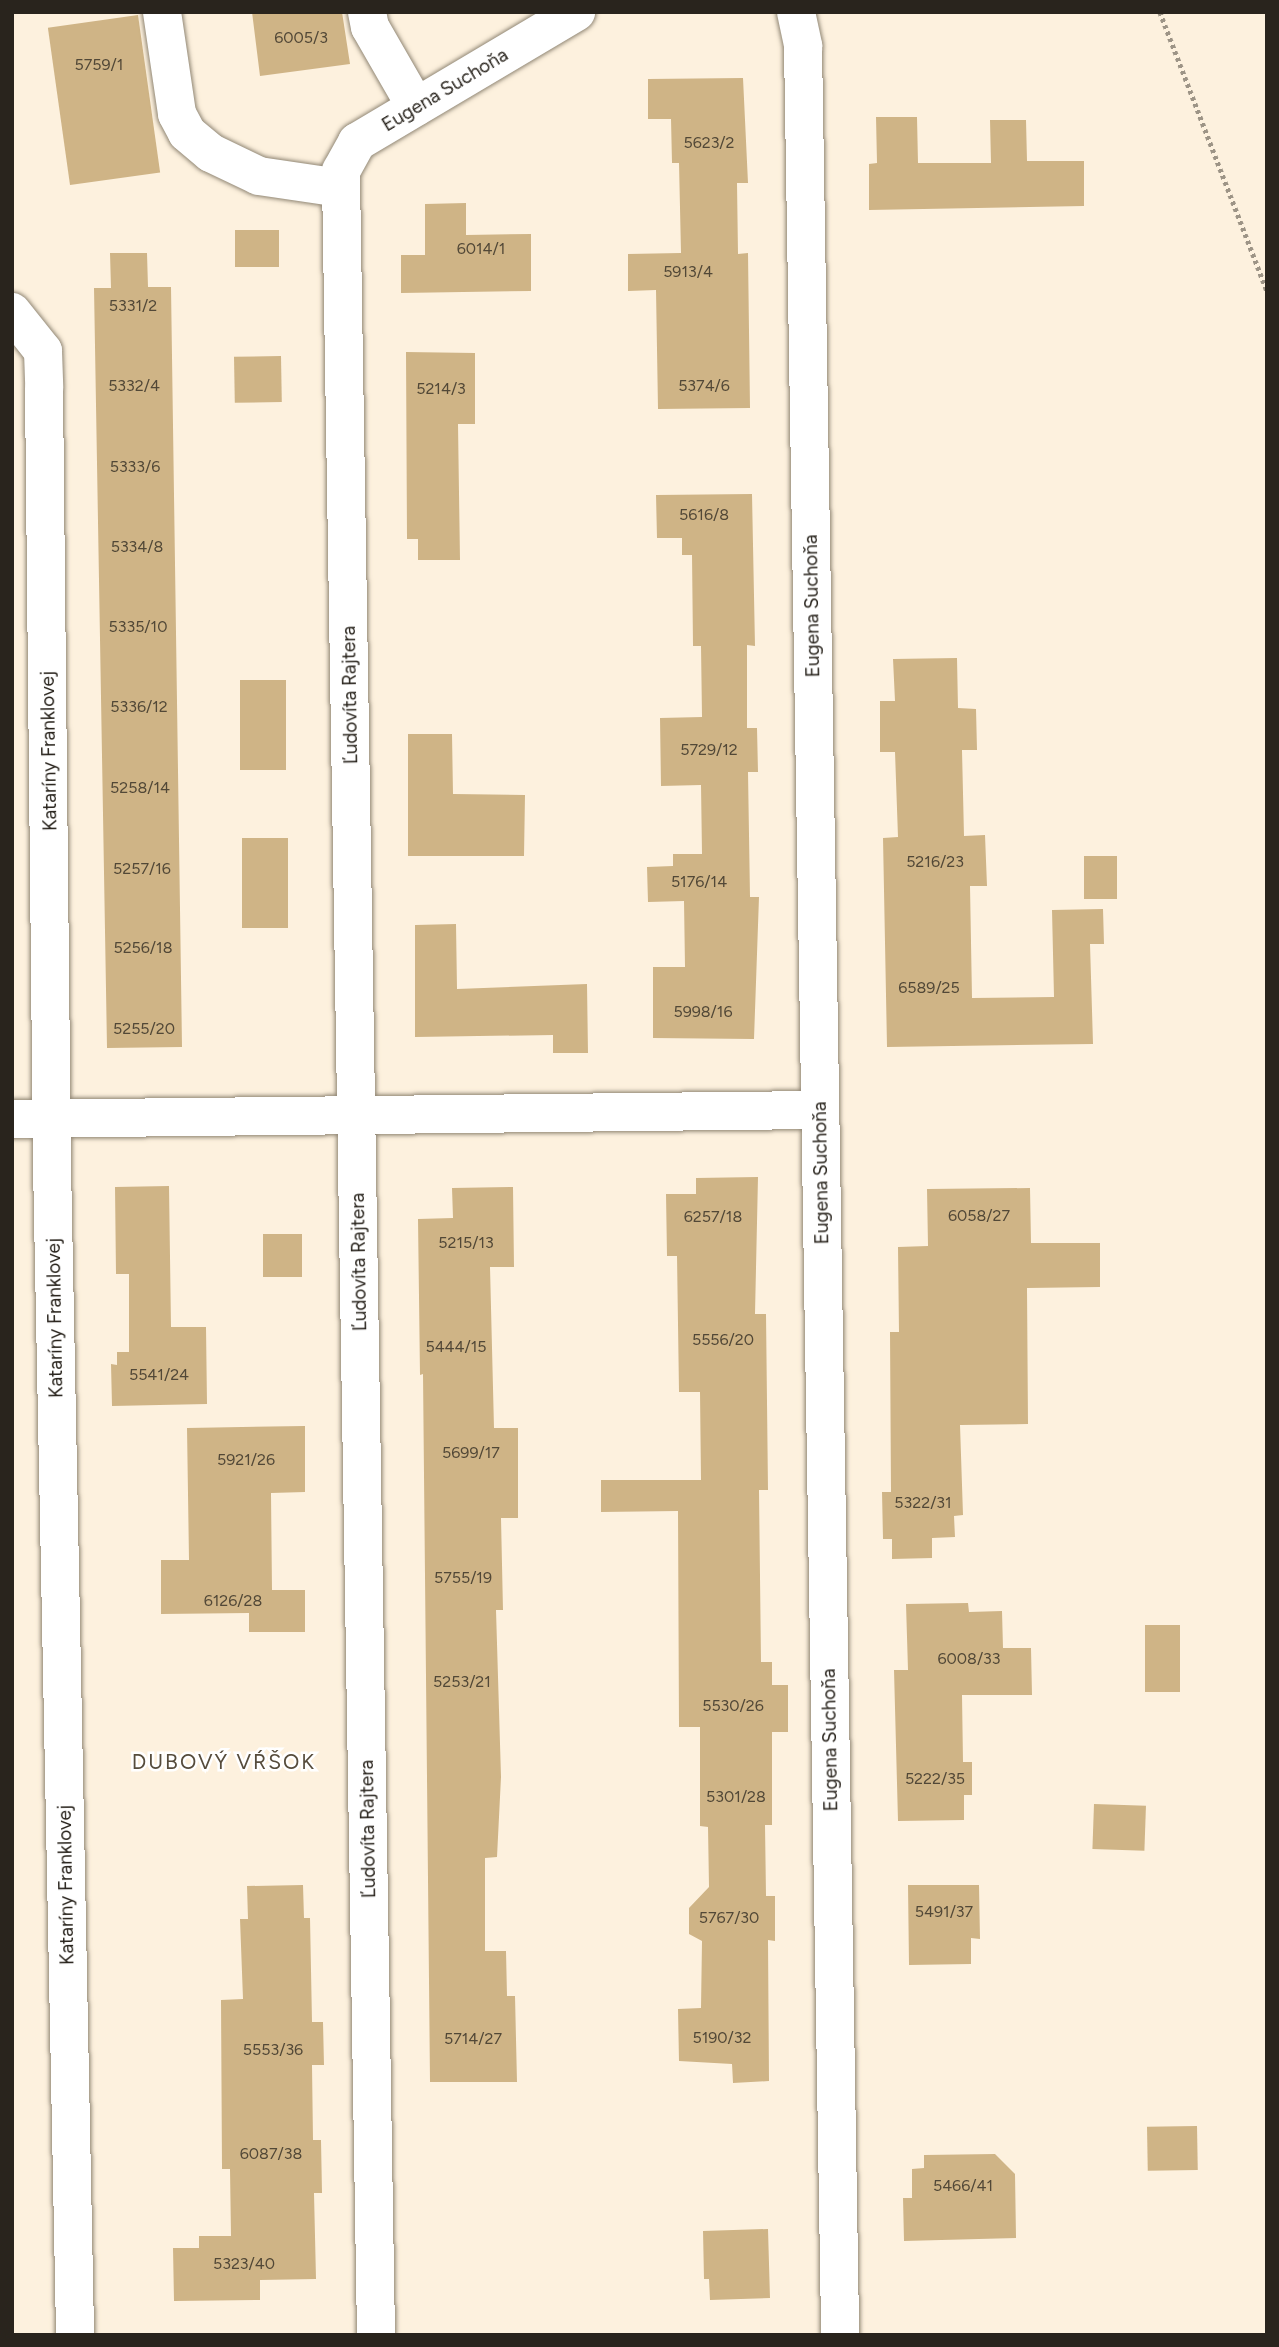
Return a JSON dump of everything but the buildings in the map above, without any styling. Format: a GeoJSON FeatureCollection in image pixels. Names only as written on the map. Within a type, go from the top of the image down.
{"type":"FeatureCollection","features":[{"type":"Feature","properties":{"kind":"street"},"geometry":{"type":"LineString","coordinates":[[162,12],[177,114],[187,134],[212,153],[259,176],[340,188]]}},
{"type":"Feature","properties":{"kind":"street"},"geometry":{"type":"LineString","coordinates":[[367,12],[370,27],[416,107]]}},
{"type":"Feature","properties":{"kind":"street","name":"Eugena Suchoňa"},"geometry":{"type":"LineString","coordinates":[[340,188],[341,171],[357,142],[576,12]]}},
{"type":"Feature","properties":{"kind":"street","name":"Eugena Suchoňa"},"geometry":{"type":"LineString","coordinates":[[796,12],[803,46],[840,2335]]}},
{"type":"Feature","properties":{"kind":"street","name":"Ľudovíta Rajtera"},"geometry":{"type":"LineString","coordinates":[[340,188],[376,2335]]}},
{"type":"Feature","properties":{"kind":"street","name":"Kataríny Franklovej"},"geometry":{"type":"LineString","coordinates":[[12,312],[43,351],[52,1119],[75,2335]]}},
{"type":"Feature","properties":{"kind":"street"},"geometry":{"type":"LineString","coordinates":[[12,1119],[820,1110]]}},
{"type":"Feature","properties":{"kind":"path"},"geometry":{"type":"LineString","coordinates":[[1160,12],[1267,291]]}},
{"type":"Feature","properties":{"kind":"district","name":"DUBOVÝ VŔŠOK"},"geometry":{"type":"Point","coordinates":[224,1762]}}]}
